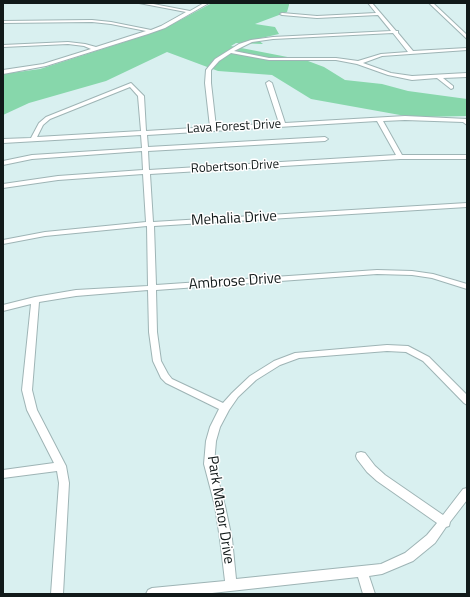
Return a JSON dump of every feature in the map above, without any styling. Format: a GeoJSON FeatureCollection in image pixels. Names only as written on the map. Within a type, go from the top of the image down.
{"type":"FeatureCollection","features":[{"type":"Feature","properties":{"kind":"street"},"geometry":{"type":"LineString","coordinates":[[141,3],[191,12]]}},
{"type":"Feature","properties":{"kind":"street"},"geometry":{"type":"LineString","coordinates":[[3,72],[44,65],[152,31],[207,3]]}},
{"type":"Feature","properties":{"kind":"street"},"geometry":{"type":"LineString","coordinates":[[370,3],[396,32],[412,53]]}},
{"type":"Feature","properties":{"kind":"street"},"geometry":{"type":"LineString","coordinates":[[431,3],[467,38]]}},
{"type":"Feature","properties":{"kind":"street"},"geometry":{"type":"LineString","coordinates":[[282,14],[317,17],[380,14]]}},
{"type":"Feature","properties":{"kind":"street"},"geometry":{"type":"LineString","coordinates":[[3,22],[92,21],[152,31]]}},
{"type":"Feature","properties":{"kind":"street"},"geometry":{"type":"LineString","coordinates":[[213,128],[208,83],[209,70],[217,60],[251,41],[273,38],[396,32]]}},
{"type":"Feature","properties":{"kind":"street"},"geometry":{"type":"LineString","coordinates":[[3,46],[68,43],[85,45],[96,49]]}},
{"type":"Feature","properties":{"kind":"street"},"geometry":{"type":"LineString","coordinates":[[358,63],[381,55],[467,49]]}},
{"type":"Feature","properties":{"kind":"street"},"geometry":{"type":"LineString","coordinates":[[231,52],[269,59],[336,59],[358,63],[390,74],[412,78],[467,75]]}},
{"type":"Feature","properties":{"kind":"street"},"geometry":{"type":"LineString","coordinates":[[439,77],[451,87]]}},
{"type":"Feature","properties":{"kind":"street"},"geometry":{"type":"LineString","coordinates":[[269,83],[282,124]]}},
{"type":"Feature","properties":{"kind":"street"},"geometry":{"type":"LineString","coordinates":[[34,138],[41,124],[48,118],[131,85],[141,96],[142,132],[150,224],[155,351],[162,372],[169,381],[178,387],[225,408]]}},
{"type":"Feature","properties":{"kind":"street","name":"Lava Forest Drive"},"geometry":{"type":"LineString","coordinates":[[3,141],[379,119],[406,118],[466,122]]}},
{"type":"Feature","properties":{"kind":"street"},"geometry":{"type":"LineString","coordinates":[[379,119],[400,157]]}},
{"type":"Feature","properties":{"kind":"street"},"geometry":{"type":"LineString","coordinates":[[3,163],[48,155],[325,139]]}},
{"type":"Feature","properties":{"kind":"street","name":"Robertson Drive"},"geometry":{"type":"LineString","coordinates":[[3,186],[58,178],[145,172],[400,157],[467,157]]}},
{"type":"Feature","properties":{"kind":"street","name":"Mehalia Drive"},"geometry":{"type":"LineString","coordinates":[[3,242],[45,234],[150,224],[467,205]]}},
{"type":"Feature","properties":{"kind":"street","name":"Ambrose Drive"},"geometry":{"type":"LineString","coordinates":[[3,308],[35,300],[76,293],[395,271],[433,276],[466,284]]}},
{"type":"Feature","properties":{"kind":"street"},"geometry":{"type":"LineString","coordinates":[[35,300],[27,390],[32,410],[48,436],[60,466],[64,483],[57,594]]}},
{"type":"Feature","properties":{"kind":"street","name":"Park Manor Drive"},"geometry":{"type":"LineString","coordinates":[[231,584],[222,513],[209,464],[211,441],[215,427],[225,408],[244,386],[277,363],[298,355],[387,348],[408,349],[430,363],[467,401]]}},
{"type":"Feature","properties":{"kind":"street"},"geometry":{"type":"LineString","coordinates":[[361,456],[371,469],[381,478],[445,523]]}},
{"type":"Feature","properties":{"kind":"street"},"geometry":{"type":"LineString","coordinates":[[3,474],[60,466]]}},
{"type":"Feature","properties":{"kind":"street"},"geometry":{"type":"LineString","coordinates":[[152,594],[231,584],[382,569],[409,557],[431,539],[445,523],[467,492]]}},
{"type":"Feature","properties":{"kind":"street"},"geometry":{"type":"LineString","coordinates":[[362,571],[369,594]]}},
{"type":"Feature","properties":{"kind":"green space"},"geometry":{"type":"Polygon","coordinates":[[[212,3],[289,3],[287,12],[255,24],[275,27],[279,34],[257,39],[263,44],[236,43],[231,46],[308,61],[324,67],[345,80],[382,84],[408,91],[467,99],[467,116],[421,117],[400,115],[311,99],[272,75],[218,71],[167,52],[106,81],[29,103],[3,115],[3,74],[40,69],[146,35],[169,26],[212,3]]]}}]}
